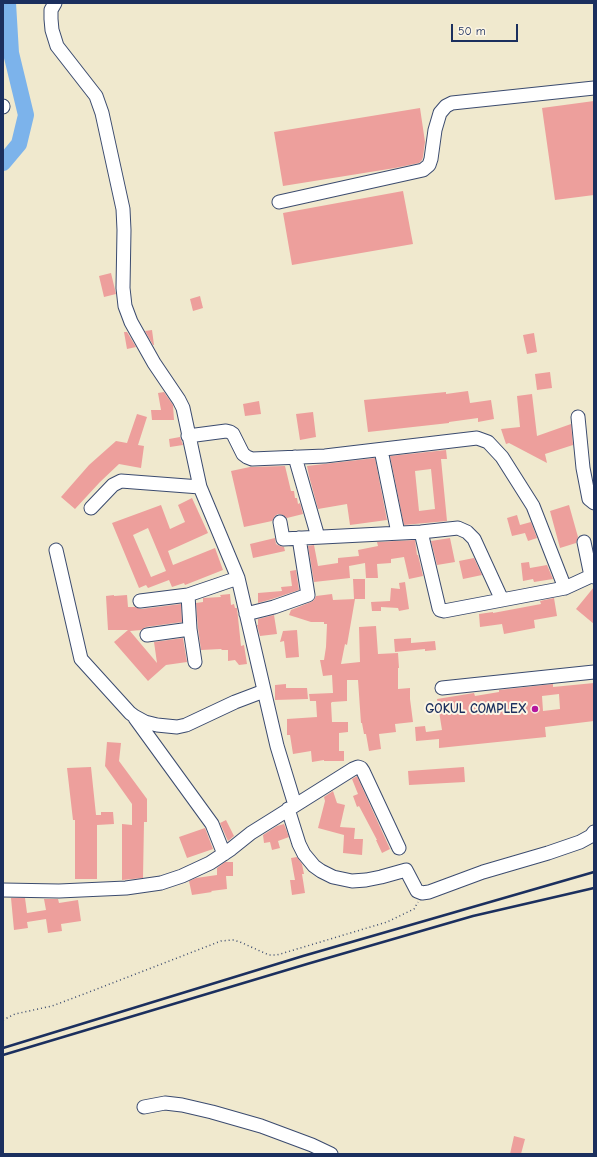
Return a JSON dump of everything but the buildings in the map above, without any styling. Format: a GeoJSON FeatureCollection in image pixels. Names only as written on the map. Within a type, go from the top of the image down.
{"type":"FeatureCollection","features":[{"type":"Feature","properties":{"kind":"street"},"geometry":{"type":"LineString","coordinates":[[51,5],[52,30],[57,46],[96,96],[102,113],[123,209],[123,288],[125,306],[131,322],[154,364],[183,408],[200,487],[238,578],[292,807],[299,844],[304,854],[314,866],[321,871],[333,877],[352,881],[381,878],[406,870],[417,891],[422,893],[429,892],[483,872],[580,842],[591,836],[594,832]]}},
{"type":"Feature","properties":{"kind":"street"},"geometry":{"type":"LineString","coordinates":[[279,202],[423,170],[429,165],[432,159],[435,130],[440,113],[446,106],[452,103],[594,88]]}},
{"type":"Feature","properties":{"kind":"street"},"geometry":{"type":"LineString","coordinates":[[578,417],[589,466],[589,498],[594,503]]}},
{"type":"Feature","properties":{"kind":"street"},"geometry":{"type":"LineString","coordinates":[[188,436],[226,431],[230,432],[233,434],[243,454],[252,459],[325,456],[477,438],[488,442],[502,457],[533,506],[565,588]]}},
{"type":"Feature","properties":{"kind":"street"},"geometry":{"type":"LineString","coordinates":[[381,450],[398,533]]}},
{"type":"Feature","properties":{"kind":"street"},"geometry":{"type":"LineString","coordinates":[[295,457],[318,537]]}},
{"type":"Feature","properties":{"kind":"street"},"geometry":{"type":"LineString","coordinates":[[91,508],[113,485],[121,481],[200,487]]}},
{"type":"Feature","properties":{"kind":"street"},"geometry":{"type":"LineString","coordinates":[[280,522],[283,539],[421,532],[458,528],[467,532],[474,539],[502,600]]}},
{"type":"Feature","properties":{"kind":"street"},"geometry":{"type":"LineString","coordinates":[[421,532],[438,608],[444,612],[565,588],[593,576],[584,542]]}},
{"type":"Feature","properties":{"kind":"street"},"geometry":{"type":"LineString","coordinates":[[246,614],[274,608],[308,595],[299,538]]}},
{"type":"Feature","properties":{"kind":"street"},"geometry":{"type":"LineString","coordinates":[[56,550],[81,659],[134,716],[145,722],[177,727],[186,725],[235,702],[264,691]]}},
{"type":"Feature","properties":{"kind":"street"},"geometry":{"type":"LineString","coordinates":[[140,601],[188,595],[238,578]]}},
{"type":"Feature","properties":{"kind":"street"},"geometry":{"type":"LineString","coordinates":[[188,595],[190,629],[195,662]]}},
{"type":"Feature","properties":{"kind":"street"},"geometry":{"type":"LineString","coordinates":[[147,635],[190,629]]}},
{"type":"Feature","properties":{"kind":"street"},"geometry":{"type":"LineString","coordinates":[[442,688],[594,672]]}},
{"type":"Feature","properties":{"kind":"street"},"geometry":{"type":"LineString","coordinates":[[134,716],[212,824],[224,854]]}},
{"type":"Feature","properties":{"kind":"street"},"geometry":{"type":"LineString","coordinates":[[3,890],[59,892],[126,888],[161,882],[182,876],[210,863],[232,849],[251,833],[353,769],[358,768],[361,768],[363,771],[399,848]]}},
{"type":"Feature","properties":{"kind":"street"},"geometry":{"type":"LineString","coordinates":[[144,1107],[165,1103],[182,1105],[212,1112],[261,1126],[312,1145],[331,1154]]}},
{"type":"Feature","properties":{"kind":"path"},"geometry":{"type":"LineString","coordinates":[[3,1020],[15,1014],[52,1006],[221,941],[233,940],[262,953],[273,955],[365,930],[387,922],[414,909],[417,906],[422,893]]}},
{"type":"Feature","properties":{"kind":"waterway"},"geometry":{"type":"LineString","coordinates":[[3,163],[19,144],[26,115],[11,53],[8,3]]}},
{"type":"Feature","properties":{"kind":"railway"},"geometry":{"type":"LineString","coordinates":[[3,1048],[303,956],[594,872]]}},
{"type":"Feature","properties":{"kind":"railway"},"geometry":{"type":"LineString","coordinates":[[3,1055],[473,916],[594,888]]}},
{"type":"Feature","properties":{"kind":"place","name":"GOKUL COMPLEX"},"geometry":{"type":"Point","coordinates":[535,709]}}]}
